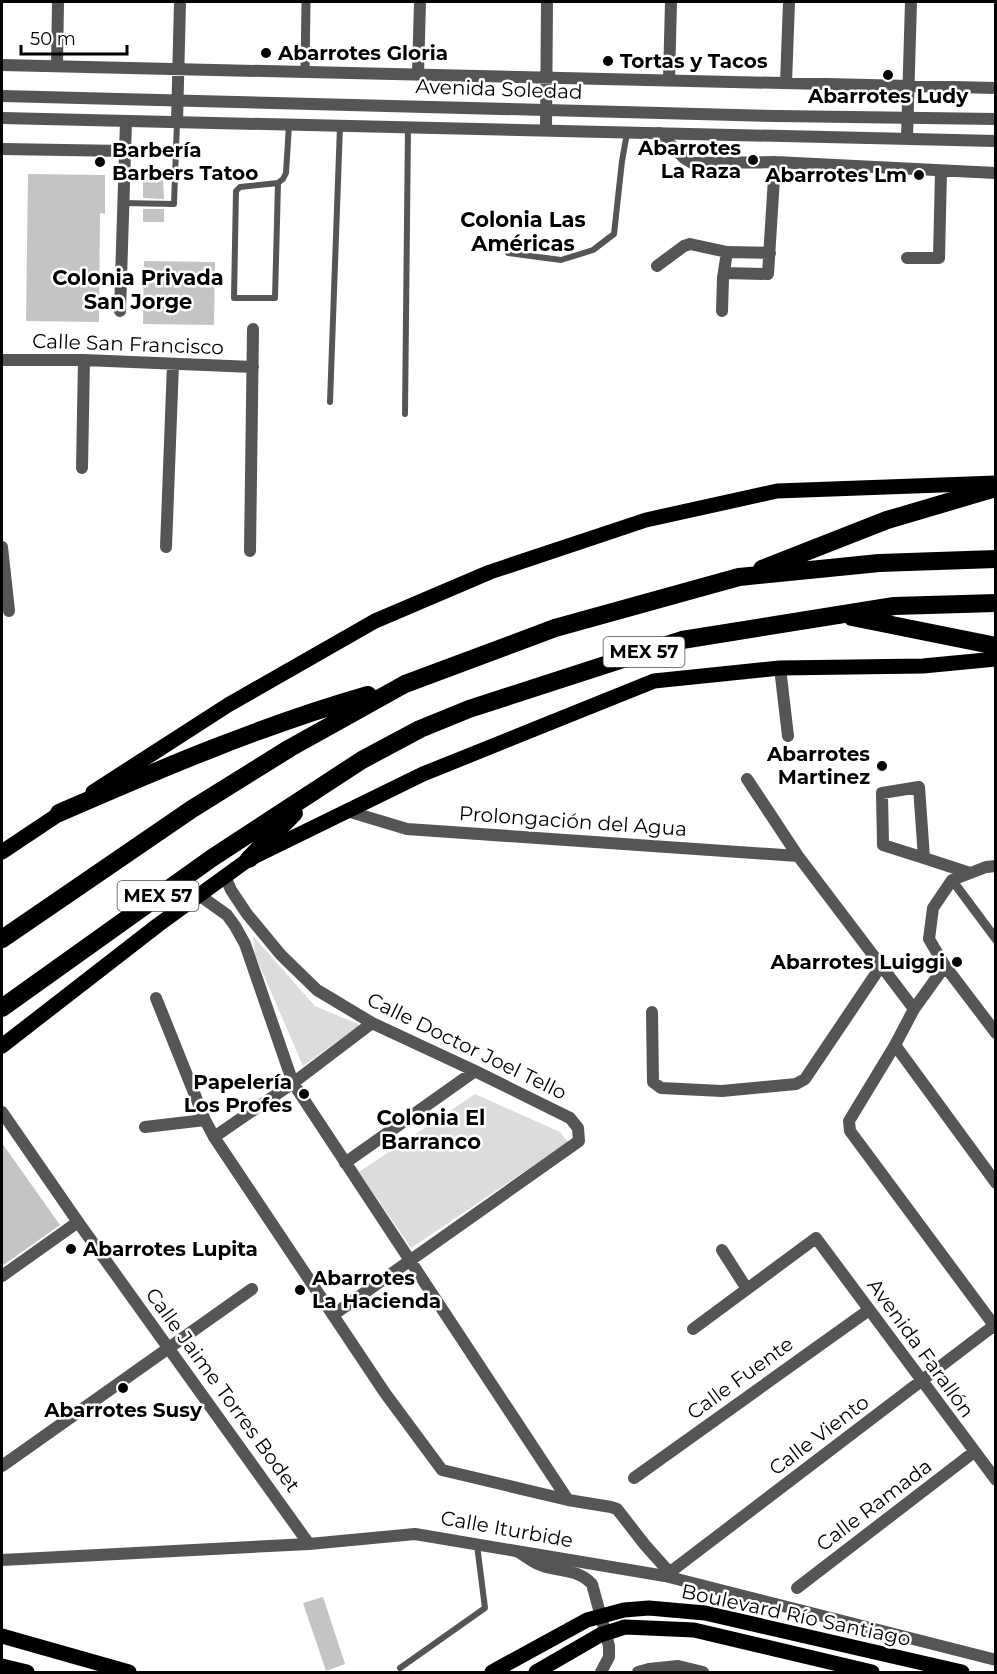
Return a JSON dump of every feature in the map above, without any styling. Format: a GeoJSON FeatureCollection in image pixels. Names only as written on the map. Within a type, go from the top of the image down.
{"type":"FeatureCollection","features":[{"type":"Feature","properties":{"kind":"highway"},"geometry":{"type":"LineString","coordinates":[[739,577],[887,520],[996,488]]}},
{"type":"Feature","properties":{"kind":"highway","name":"MEX 57"},"geometry":{"type":"LineString","coordinates":[[2,939],[192,809],[290,748],[405,684],[555,628],[739,577],[879,563],[996,559]]}},
{"type":"Feature","properties":{"kind":"highway","name":"MEX 57"},"geometry":{"type":"LineString","coordinates":[[2,1008],[212,858],[318,788],[362,760],[420,729],[469,709],[681,640],[894,606],[996,603]]}},
{"type":"Feature","properties":{"kind":"highway"},"geometry":{"type":"LineString","coordinates":[[841,615],[996,646]]}},
{"type":"Feature","properties":{"kind":"highway"},"geometry":{"type":"LineString","coordinates":[[59,813],[260,731],[405,684]]}},
{"type":"Feature","properties":{"kind":"highway"},"geometry":{"type":"LineString","coordinates":[[249,859],[318,788]]}},
{"type":"Feature","properties":{"kind":"main road"},"geometry":{"type":"LineString","coordinates":[[2,852],[228,705],[375,621],[490,572],[646,520],[777,491],[996,483]]}},
{"type":"Feature","properties":{"kind":"main road"},"geometry":{"type":"LineString","coordinates":[[2,1046],[249,859],[423,774],[654,681],[780,668],[923,666],[996,659]]}},
{"type":"Feature","properties":{"kind":"main road","name":"Boulevard Río Santiago"},"geometry":{"type":"LineString","coordinates":[[492,1672],[587,1620],[624,1610],[649,1608],[705,1612],[962,1672]]}},
{"type":"Feature","properties":{"kind":"main road","name":"Boulevard Río Santiago"},"geometry":{"type":"LineString","coordinates":[[536,1672],[600,1635],[625,1627],[694,1630],[872,1672]]}},
{"type":"Feature","properties":{"kind":"main road"},"geometry":{"type":"LineString","coordinates":[[2,1636],[129,1672]]}},
{"type":"Feature","properties":{"kind":"main road"},"geometry":{"type":"LineString","coordinates":[[2,1666],[27,1672]]}},
{"type":"Feature","properties":{"kind":"street"},"geometry":{"type":"LineString","coordinates":[[57,66],[58,2]]}},
{"type":"Feature","properties":{"kind":"street"},"geometry":{"type":"LineString","coordinates":[[177,122],[180,2]]}},
{"type":"Feature","properties":{"kind":"street"},"geometry":{"type":"LineString","coordinates":[[305,72],[306,2]]}},
{"type":"Feature","properties":{"kind":"street"},"geometry":{"type":"LineString","coordinates":[[418,74],[420,2]]}},
{"type":"Feature","properties":{"kind":"street"},"geometry":{"type":"LineString","coordinates":[[546,130],[547,2]]}},
{"type":"Feature","properties":{"kind":"street"},"geometry":{"type":"LineString","coordinates":[[669,80],[671,2]]}},
{"type":"Feature","properties":{"kind":"street"},"geometry":{"type":"LineString","coordinates":[[786,83],[789,2]]}},
{"type":"Feature","properties":{"kind":"street"},"geometry":{"type":"LineString","coordinates":[[907,137],[911,2]]}},
{"type":"Feature","properties":{"kind":"street"},"geometry":{"type":"LineString","coordinates":[[2,65],[996,88]]}},
{"type":"Feature","properties":{"kind":"street","name":"Avenida Soledad"},"geometry":{"type":"LineString","coordinates":[[2,96],[776,116],[996,119]]}},
{"type":"Feature","properties":{"kind":"street","name":"Avenida Soledad"},"geometry":{"type":"LineString","coordinates":[[2,118],[907,137],[996,141]]}},
{"type":"Feature","properties":{"kind":"street"},"geometry":{"type":"LineString","coordinates":[[120,311],[126,121]]}},
{"type":"Feature","properties":{"kind":"street"},"geometry":{"type":"LineString","coordinates":[[658,133],[692,163],[775,162],[996,173]]}},
{"type":"Feature","properties":{"kind":"street"},"geometry":{"type":"LineString","coordinates":[[2,149],[125,151]]}},
{"type":"Feature","properties":{"kind":"street"},"geometry":{"type":"LineString","coordinates":[[724,273],[768,274],[775,162]]}},
{"type":"Feature","properties":{"kind":"street"},"geometry":{"type":"LineString","coordinates":[[907,258],[939,258],[941,171]]}},
{"type":"Feature","properties":{"kind":"street"},"geometry":{"type":"LineString","coordinates":[[657,266],[690,244],[727,252],[770,253]]}},
{"type":"Feature","properties":{"kind":"street"},"geometry":{"type":"LineString","coordinates":[[722,311],[727,252]]}},
{"type":"Feature","properties":{"kind":"street"},"geometry":{"type":"LineString","coordinates":[[250,551],[253,329]]}},
{"type":"Feature","properties":{"kind":"street","name":"Calle San Francisco"},"geometry":{"type":"LineString","coordinates":[[2,360],[84,360],[252,367]]}},
{"type":"Feature","properties":{"kind":"street"},"geometry":{"type":"LineString","coordinates":[[82,468],[84,360]]}},
{"type":"Feature","properties":{"kind":"street"},"geometry":{"type":"LineString","coordinates":[[166,546],[173,364]]}},
{"type":"Feature","properties":{"kind":"street"},"geometry":{"type":"LineString","coordinates":[[2,547],[3,581],[9,611]]}},
{"type":"Feature","properties":{"kind":"street"},"geometry":{"type":"LineString","coordinates":[[780,668],[788,736]]}},
{"type":"Feature","properties":{"kind":"street"},"geometry":{"type":"LineString","coordinates":[[747,779],[798,856],[914,1009]]}},
{"type":"Feature","properties":{"kind":"street"},"geometry":{"type":"LineString","coordinates":[[924,858],[919,787],[882,793],[883,845],[969,873]]}},
{"type":"Feature","properties":{"kind":"street","name":"Prolongación del Agua"},"geometry":{"type":"LineString","coordinates":[[348,811],[408,829],[798,856]]}},
{"type":"Feature","properties":{"kind":"street"},"geometry":{"type":"LineString","coordinates":[[996,866],[986,867],[952,880],[933,908],[929,939],[945,966],[996,1033]]}},
{"type":"Feature","properties":{"kind":"street","name":"Calle Doctor Joel Tello"},"geometry":{"type":"LineString","coordinates":[[225,876],[238,902],[281,955],[316,990],[372,1023],[570,1118],[578,1128],[579,1141],[333,1315]]}},
{"type":"Feature","properties":{"kind":"street"},"geometry":{"type":"LineString","coordinates":[[952,880],[996,939]]}},
{"type":"Feature","properties":{"kind":"street"},"geometry":{"type":"LineString","coordinates":[[199,895],[227,915],[245,944],[293,1083],[568,1500]]}},
{"type":"Feature","properties":{"kind":"street"},"geometry":{"type":"LineString","coordinates":[[652,1012],[653,1082],[661,1088],[722,1091],[796,1084],[805,1079],[881,966]]}},
{"type":"Feature","properties":{"kind":"street"},"geometry":{"type":"LineString","coordinates":[[945,966],[914,1009],[849,1121],[850,1131],[995,1326]]}},
{"type":"Feature","properties":{"kind":"street"},"geometry":{"type":"LineString","coordinates":[[156,998],[214,1137],[385,1393],[442,1470],[568,1500],[617,1509],[668,1574]]}},
{"type":"Feature","properties":{"kind":"street"},"geometry":{"type":"LineString","coordinates":[[214,1137],[293,1083],[372,1023]]}},
{"type":"Feature","properties":{"kind":"street"},"geometry":{"type":"LineString","coordinates":[[895,1045],[996,1183]]}},
{"type":"Feature","properties":{"kind":"street"},"geometry":{"type":"LineString","coordinates":[[345,1163],[475,1071]]}},
{"type":"Feature","properties":{"kind":"street","name":"Calle Jaime Torres Bodet"},"geometry":{"type":"LineString","coordinates":[[2,1112],[309,1544]]}},
{"type":"Feature","properties":{"kind":"street"},"geometry":{"type":"LineString","coordinates":[[145,1127],[205,1120]]}},
{"type":"Feature","properties":{"kind":"street"},"geometry":{"type":"LineString","coordinates":[[2,1276],[78,1222]]}},
{"type":"Feature","properties":{"kind":"street","name":"Avenida Farallón"},"geometry":{"type":"LineString","coordinates":[[747,1289],[816,1238],[996,1480]]}},
{"type":"Feature","properties":{"kind":"street"},"geometry":{"type":"LineString","coordinates":[[693,1329],[747,1289],[722,1251]]}},
{"type":"Feature","properties":{"kind":"street"},"geometry":{"type":"LineString","coordinates":[[2,1466],[252,1289]]}},
{"type":"Feature","properties":{"kind":"street","name":"Calle Fuente"},"geometry":{"type":"LineString","coordinates":[[634,1478],[869,1310]]}},
{"type":"Feature","properties":{"kind":"street","name":"Calle Viento"},"geometry":{"type":"LineString","coordinates":[[668,1574],[995,1326]]}},
{"type":"Feature","properties":{"kind":"street","name":"Calle Ramada"},"geometry":{"type":"LineString","coordinates":[[797,1588],[974,1452]]}},
{"type":"Feature","properties":{"kind":"street","name":"Calle Iturbide"},"geometry":{"type":"LineString","coordinates":[[2,1560],[309,1544],[415,1534],[668,1574],[996,1660]]}},
{"type":"Feature","properties":{"kind":"street"},"geometry":{"type":"LineString","coordinates":[[517,1551],[541,1566],[566,1570],[586,1577],[592,1584],[609,1646],[609,1657],[601,1672]]}},
{"type":"Feature","properties":{"kind":"street"},"geometry":{"type":"LineString","coordinates":[[638,1672],[678,1666],[703,1672]]}},
{"type":"Feature","properties":{"kind":"lane"},"geometry":{"type":"LineString","coordinates":[[123,203],[174,204],[177,122]]}},
{"type":"Feature","properties":{"kind":"lane"},"geometry":{"type":"LineString","coordinates":[[278,183],[275,298],[234,298],[236,191],[240,188],[278,183],[283,179],[286,173],[289,124]]}},
{"type":"Feature","properties":{"kind":"lane"},"geometry":{"type":"LineString","coordinates":[[330,402],[340,126]]}},
{"type":"Feature","properties":{"kind":"lane"},"geometry":{"type":"LineString","coordinates":[[405,414],[408,127]]}},
{"type":"Feature","properties":{"kind":"lane"},"geometry":{"type":"LineString","coordinates":[[508,253],[561,260],[593,250],[614,234],[627,132]]}},
{"type":"Feature","properties":{"kind":"lane"},"geometry":{"type":"LineString","coordinates":[[400,1668],[485,1608],[477,1544]]}},
{"type":"Feature","properties":{"kind":"shaded area"},"geometry":{"type":"Polygon","coordinates":[[[253,936],[315,1006],[360,1025],[303,1066],[255,955],[253,936]]]}},
{"type":"Feature","properties":{"kind":"shaded area"},"geometry":{"type":"Polygon","coordinates":[[[475,1094],[560,1132],[568,1142],[411,1248],[359,1172],[475,1094]]]}},
{"type":"Feature","properties":{"kind":"building"},"geometry":{"type":"Polygon","coordinates":[[[28,174],[105,175],[105,214],[100,213],[99,322],[26,321],[28,174]]]}},
{"type":"Feature","properties":{"kind":"building"},"geometry":{"type":"Polygon","coordinates":[[[143,178],[163,178],[164,199],[143,198],[143,178]]]}},
{"type":"Feature","properties":{"kind":"building"},"geometry":{"type":"Polygon","coordinates":[[[143,209],[164,209],[164,222],[143,222],[143,209]]]}},
{"type":"Feature","properties":{"kind":"building"},"geometry":{"type":"Polygon","coordinates":[[[144,261],[215,262],[214,325],[143,324],[144,261]]]}},
{"type":"Feature","properties":{"kind":"building"},"geometry":{"type":"Polygon","coordinates":[[[2,1143],[60,1225],[2,1266],[2,1143]]]}},
{"type":"Feature","properties":{"kind":"building"},"geometry":{"type":"Polygon","coordinates":[[[323,1597],[345,1664],[326,1671],[303,1603],[323,1597]]]}},
{"type":"Feature","properties":{"kind":"place","name":"Abarrotes Gloria"},"geometry":{"type":"Point","coordinates":[266,53]}},
{"type":"Feature","properties":{"kind":"place","name":"Tortas y Tacos"},"geometry":{"type":"Point","coordinates":[608,61]}},
{"type":"Feature","properties":{"kind":"place","name":"Abarrotes Ludy"},"geometry":{"type":"Point","coordinates":[888,75]}},
{"type":"Feature","properties":{"kind":"place","name":"Abarrotes La Raza"},"geometry":{"type":"Point","coordinates":[753,160]}},
{"type":"Feature","properties":{"kind":"place","name":"Barbería Barbers Tatoo"},"geometry":{"type":"Point","coordinates":[100,162]}},
{"type":"Feature","properties":{"kind":"place","name":"Abarrotes Lm"},"geometry":{"type":"Point","coordinates":[919,175]}},
{"type":"Feature","properties":{"kind":"place","name":"Abarrotes Martinez"},"geometry":{"type":"Point","coordinates":[882,766]}},
{"type":"Feature","properties":{"kind":"place","name":"Abarrotes Luiggi"},"geometry":{"type":"Point","coordinates":[957,962]}},
{"type":"Feature","properties":{"kind":"place","name":"Papelería Los Profes"},"geometry":{"type":"Point","coordinates":[304,1094]}},
{"type":"Feature","properties":{"kind":"place","name":"Abarrotes Lupita"},"geometry":{"type":"Point","coordinates":[71,1249]}},
{"type":"Feature","properties":{"kind":"place","name":"Abarrotes La Hacienda"},"geometry":{"type":"Point","coordinates":[300,1290]}},
{"type":"Feature","properties":{"kind":"place","name":"Abarrotes Susy"},"geometry":{"type":"Point","coordinates":[123,1388]}},
{"type":"Feature","properties":{"kind":"district","name":"Colonia Las Américas"},"geometry":{"type":"Point","coordinates":[523,232]}},
{"type":"Feature","properties":{"kind":"district","name":"Colonia Privada San Jorge"},"geometry":{"type":"Point","coordinates":[138,290]}},
{"type":"Feature","properties":{"kind":"district","name":"Colonia El Barranco"},"geometry":{"type":"Point","coordinates":[431,1130]}}]}
